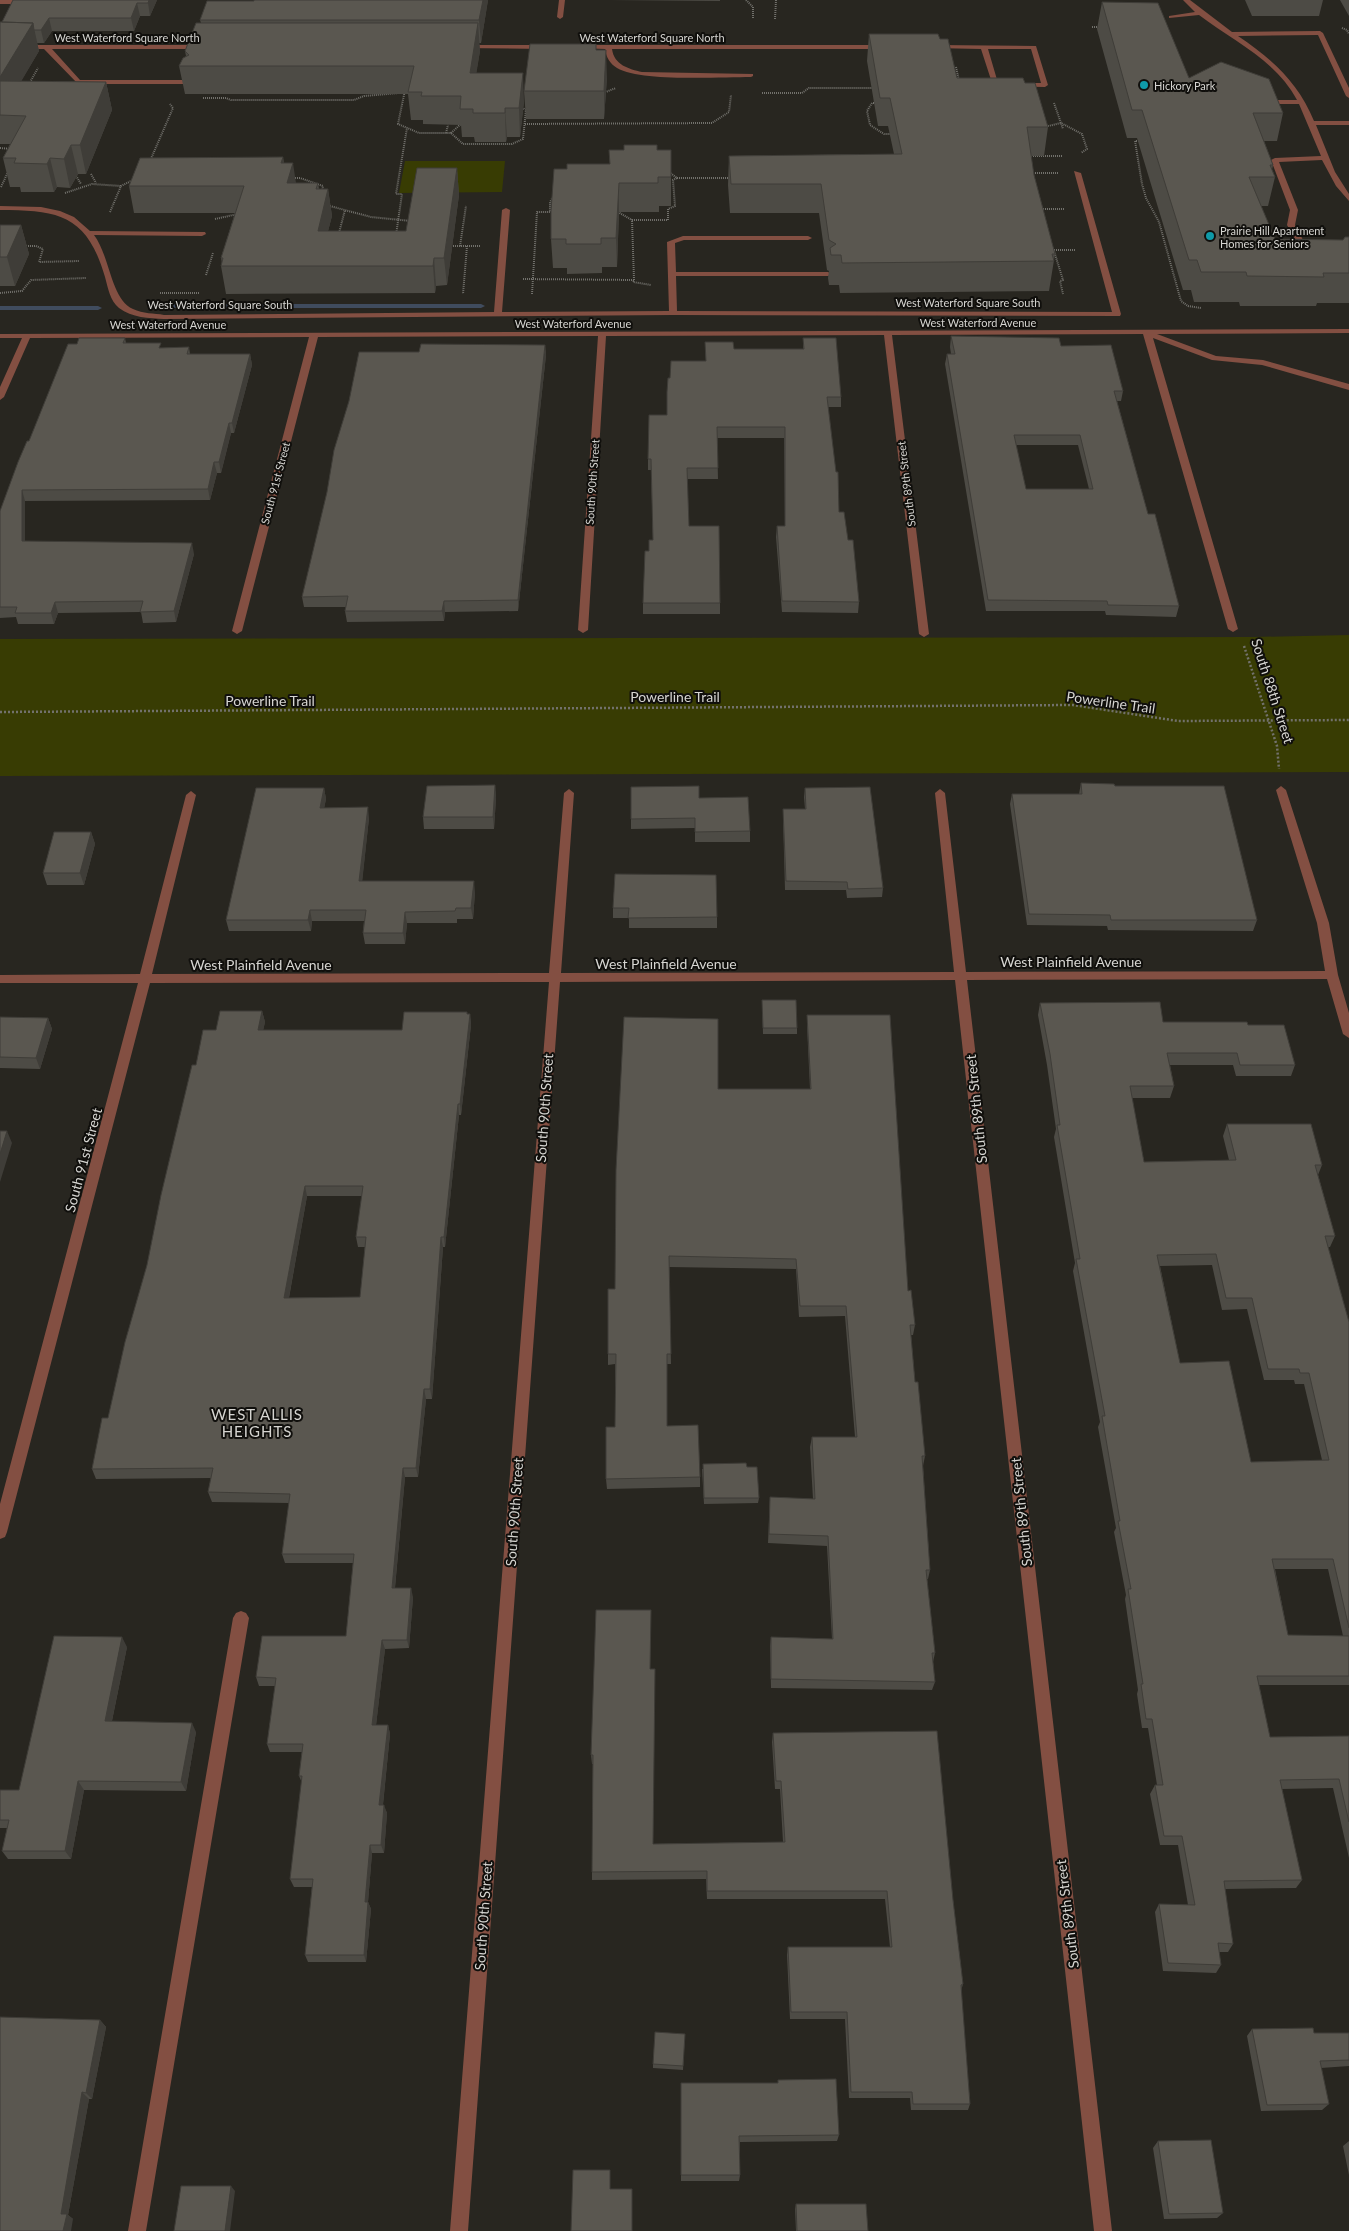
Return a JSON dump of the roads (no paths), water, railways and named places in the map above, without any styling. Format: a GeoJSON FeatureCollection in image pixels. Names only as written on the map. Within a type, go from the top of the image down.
{"type":"FeatureCollection","features":[{"type":"Feature","properties":{"kind":"street"},"geometry":{"type":"LineString","coordinates":[[560,18],[562,0]]}},
{"type":"Feature","properties":{"kind":"street"},"geometry":{"type":"LineString","coordinates":[[1186,0],[1200,13],[1276,68],[1291,84],[1311,122],[1334,180],[1349,200]]}},
{"type":"Feature","properties":{"kind":"street"},"geometry":{"type":"LineString","coordinates":[[0,2],[40,2]]}},
{"type":"Feature","properties":{"kind":"street"},"geometry":{"type":"LineString","coordinates":[[1171,17],[1200,13]]}},
{"type":"Feature","properties":{"kind":"street"},"geometry":{"type":"LineString","coordinates":[[1228,34],[1320,33],[1349,96]]}},
{"type":"Feature","properties":{"kind":"street","name":"West Waterford Square North"},"geometry":{"type":"LineString","coordinates":[[0,47],[214,47]]}},
{"type":"Feature","properties":{"kind":"street"},"geometry":{"type":"LineString","coordinates":[[46,47],[78,82],[189,82]]}},
{"type":"Feature","properties":{"kind":"street"},"geometry":{"type":"LineString","coordinates":[[450,47],[549,47]]}},
{"type":"Feature","properties":{"kind":"street","name":"West Waterford Square North"},"geometry":{"type":"LineString","coordinates":[[568,47],[895,47]]}},
{"type":"Feature","properties":{"kind":"street"},"geometry":{"type":"LineString","coordinates":[[608,47],[608,56],[611,62],[626,70],[642,74],[751,75]]}},
{"type":"Feature","properties":{"kind":"street"},"geometry":{"type":"LineString","coordinates":[[924,47],[1034,47],[1045,85],[995,85],[984,48]]}},
{"type":"Feature","properties":{"kind":"street"},"geometry":{"type":"LineString","coordinates":[[1273,102],[1302,102]]}},
{"type":"Feature","properties":{"kind":"street"},"geometry":{"type":"LineString","coordinates":[[1311,122],[1349,123]]}},
{"type":"Feature","properties":{"kind":"street"},"geometry":{"type":"LineString","coordinates":[[1314,255],[1306,253],[1291,225],[1294,210],[1275,160],[1324,158]]}},
{"type":"Feature","properties":{"kind":"street","name":"West Waterford Square South"},"geometry":{"type":"LineString","coordinates":[[0,208],[38,209],[54,212],[78,221],[90,233],[101,255],[114,297],[122,307],[137,314],[164,316],[673,313],[1117,314],[1077,173]]}},
{"type":"Feature","properties":{"kind":"street"},"geometry":{"type":"LineString","coordinates":[[498,314],[506,210]]}},
{"type":"Feature","properties":{"kind":"street"},"geometry":{"type":"LineString","coordinates":[[90,233],[202,234]]}},
{"type":"Feature","properties":{"kind":"street"},"geometry":{"type":"LineString","coordinates":[[673,313],[672,242],[683,238],[808,238]]}},
{"type":"Feature","properties":{"kind":"street"},"geometry":{"type":"LineString","coordinates":[[672,274],[828,274]]}},
{"type":"Feature","properties":{"kind":"street","name":"West Waterford Avenue"},"geometry":{"type":"LineString","coordinates":[[0,336],[1349,331]]}},
{"type":"Feature","properties":{"kind":"street"},"geometry":{"type":"LineString","coordinates":[[1147,333],[1215,358],[1263,363],[1349,388]]}},
{"type":"Feature","properties":{"kind":"street","name":"South 88th Street"},"geometry":{"type":"LineString","coordinates":[[1147,333],[1233,628]]}},
{"type":"Feature","properties":{"kind":"street","name":"South 90th Street"},"geometry":{"type":"LineString","coordinates":[[583,630],[602,334]]}},
{"type":"Feature","properties":{"kind":"street","name":"South 89th Street"},"geometry":{"type":"LineString","coordinates":[[888,334],[924,634]]}},
{"type":"Feature","properties":{"kind":"street","name":"South 91st Street"},"geometry":{"type":"LineString","coordinates":[[237,631],[314,335]]}},
{"type":"Feature","properties":{"kind":"street"},"geometry":{"type":"LineString","coordinates":[[0,397],[27,336]]}},
{"type":"Feature","properties":{"kind":"street"},"geometry":{"type":"LineString","coordinates":[[1281,790],[1323,923],[1332,975],[1349,1034]]}},
{"type":"Feature","properties":{"kind":"street","name":"South 89th Street"},"geometry":{"type":"LineString","coordinates":[[940,792],[1103,2231]]}},
{"type":"Feature","properties":{"kind":"street","name":"South 90th Street"},"geometry":{"type":"LineString","coordinates":[[459,2231],[569,793]]}},
{"type":"Feature","properties":{"kind":"street","name":"South 91st Street"},"geometry":{"type":"LineString","coordinates":[[0,1532],[145,979],[191,795]]}},
{"type":"Feature","properties":{"kind":"street","name":"West Plainfield Avenue"},"geometry":{"type":"LineString","coordinates":[[0,979],[1332,975]]}},
{"type":"Feature","properties":{"kind":"street"},"geometry":{"type":"LineString","coordinates":[[137,2231],[241,1618]]}},
{"type":"Feature","properties":{"kind":"waterway"},"geometry":{"type":"LineString","coordinates":[[154,306],[481,306]]}},
{"type":"Feature","properties":{"kind":"waterway"},"geometry":{"type":"LineString","coordinates":[[0,308],[98,308]]}},
{"type":"Feature","properties":{"kind":"place","name":"Hickory Park"},"geometry":{"type":"Point","coordinates":[1144,85]}},
{"type":"Feature","properties":{"kind":"place","name":"Prairie Hill Apartment Homes for Seniors"},"geometry":{"type":"Point","coordinates":[1210,236]}},
{"type":"Feature","properties":{"kind":"district","name":"WEST ALLIS HEIGHTS"},"geometry":{"type":"Point","coordinates":[257,1422]}}]}
